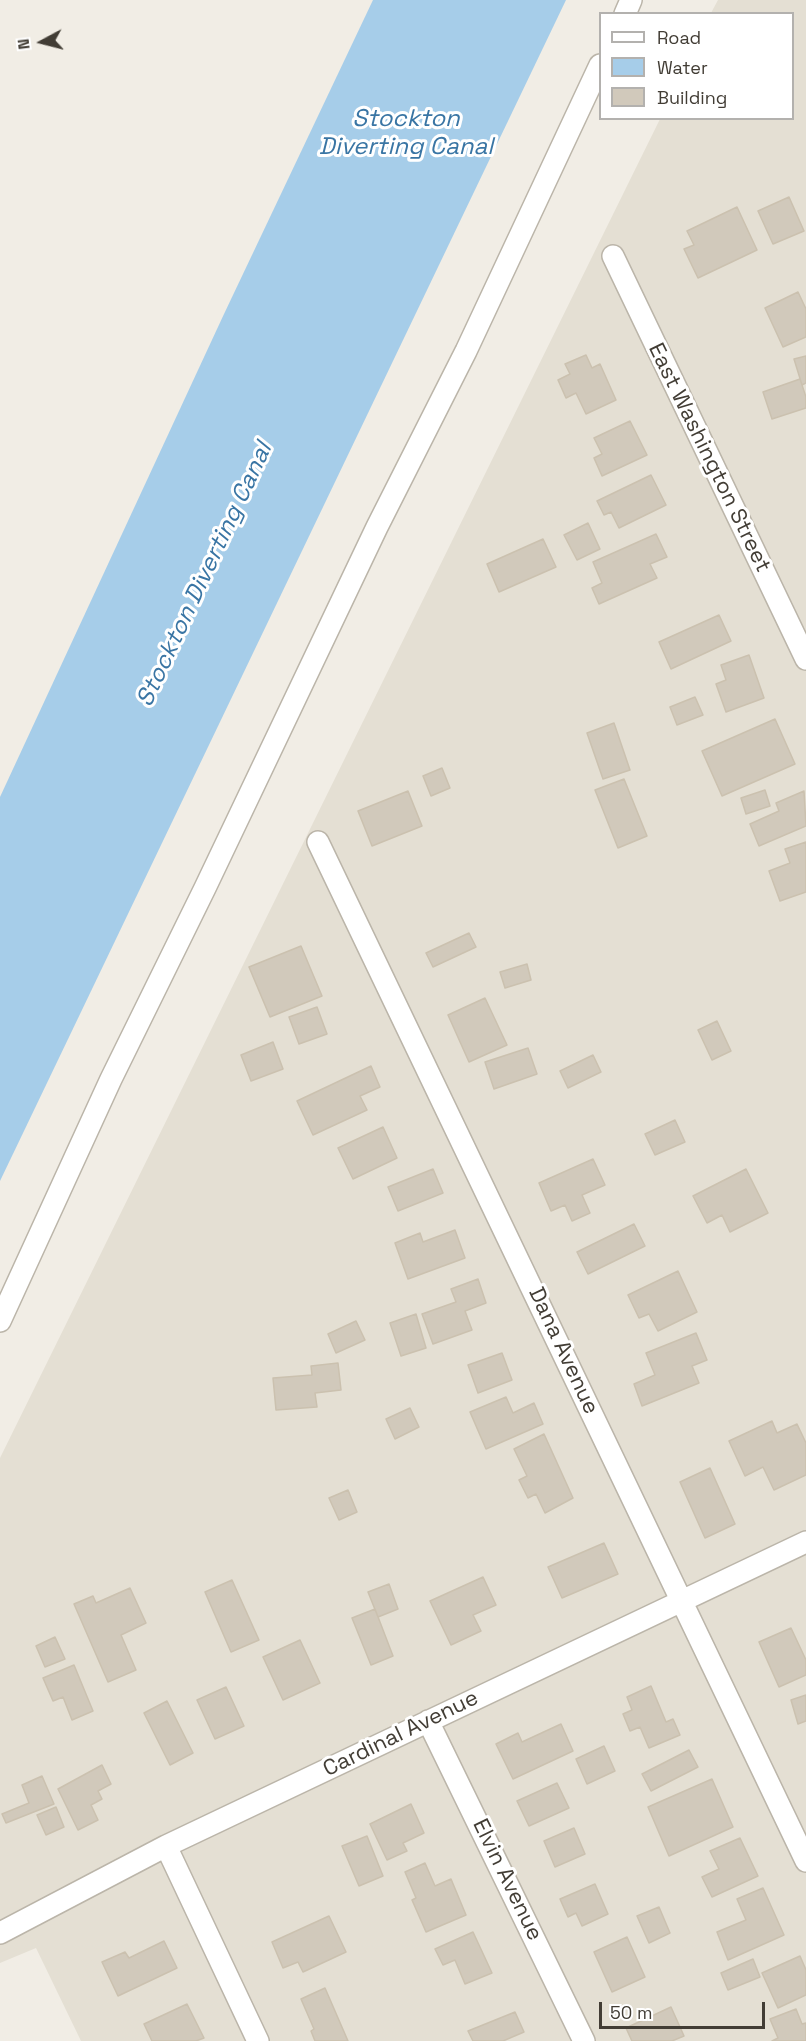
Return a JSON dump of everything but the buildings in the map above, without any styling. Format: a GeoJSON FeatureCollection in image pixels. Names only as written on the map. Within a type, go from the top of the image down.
{"type":"FeatureCollection","features":[{"type":"Feature","properties":{"kind":"street"},"geometry":{"type":"LineString","coordinates":[[0,1321],[111,1079],[377,527],[466,351],[599,67]]}},
{"type":"Feature","properties":{"kind":"street","name":"East Washington Street"},"geometry":{"type":"LineString","coordinates":[[613,256],[806,659]]}},
{"type":"Feature","properties":{"kind":"street","name":"Dana Avenue"},"geometry":{"type":"LineString","coordinates":[[318,842],[806,1861]]}},
{"type":"Feature","properties":{"kind":"street","name":"Cardinal Avenue"},"geometry":{"type":"LineString","coordinates":[[0,1933],[166,1846],[806,1542]]}},
{"type":"Feature","properties":{"kind":"street","name":"Elvin Avenue"},"geometry":{"type":"LineString","coordinates":[[428,1721],[584,2041]]}},
{"type":"Feature","properties":{"kind":"street"},"geometry":{"type":"LineString","coordinates":[[166,1846],[258,2041]]}},
{"type":"Feature","properties":{"kind":"shaded area"},"geometry":{"type":"Polygon","coordinates":[[[718,0],[806,0],[806,2041],[81,2041],[36,1948],[0,1963],[0,1458],[660,120],[794,120],[794,12],[712,12],[718,0]]]}},
{"type":"Feature","properties":{"kind":"water","name":"Stockton Diverting Canal"},"geometry":{"type":"Polygon","coordinates":[[[373,0],[566,0],[0,1181],[0,797],[224,314],[373,0]]]}}]}
